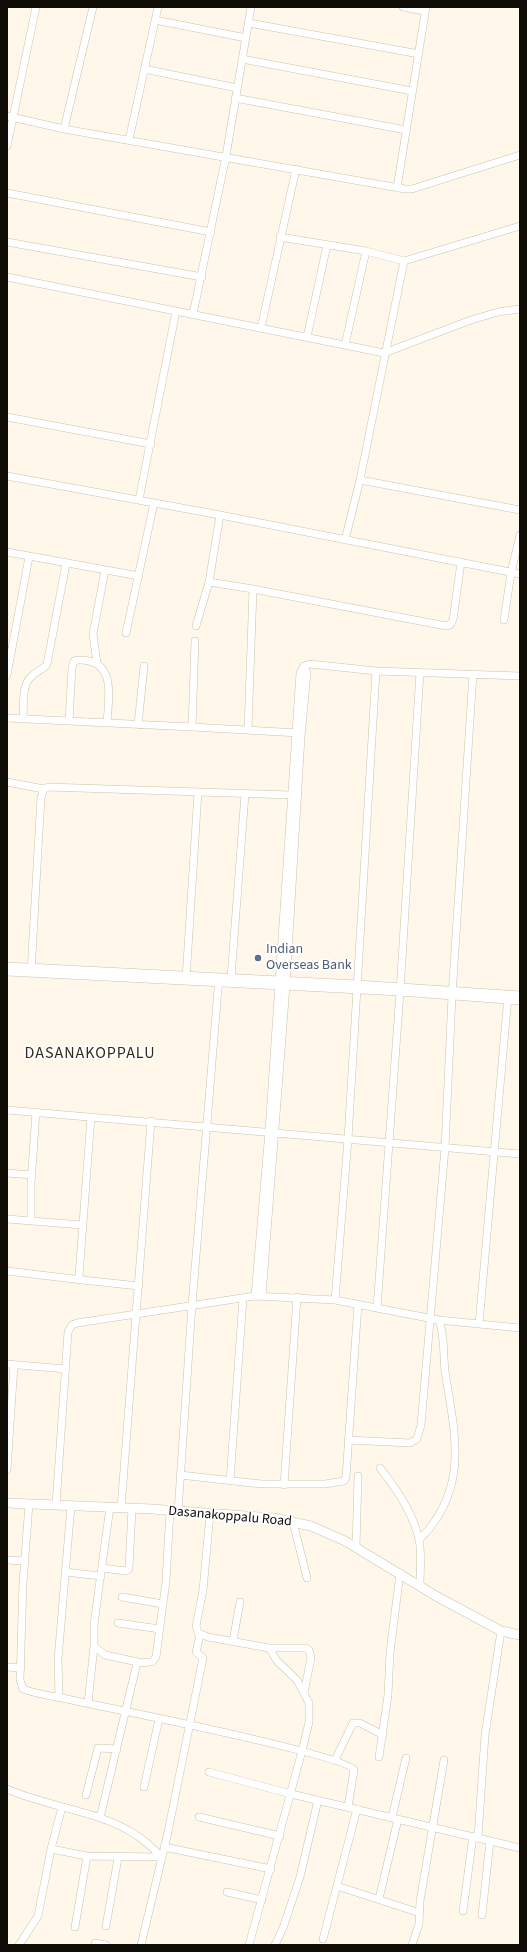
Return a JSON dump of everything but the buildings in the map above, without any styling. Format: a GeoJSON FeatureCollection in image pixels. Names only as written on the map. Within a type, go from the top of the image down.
{"type":"FeatureCollection","features":[{"type":"Feature","properties":{"kind":"street"},"geometry":{"type":"LineString","coordinates":[[7,146],[10,117],[36,7]]}},
{"type":"Feature","properties":{"kind":"street"},"geometry":{"type":"LineString","coordinates":[[64,129],[93,7]]}},
{"type":"Feature","properties":{"kind":"street"},"geometry":{"type":"LineString","coordinates":[[129,140],[158,7]]}},
{"type":"Feature","properties":{"kind":"street"},"geometry":{"type":"LineString","coordinates":[[193,314],[202,277],[226,156],[234,98],[251,7]]}},
{"type":"Feature","properties":{"kind":"street"},"geometry":{"type":"LineString","coordinates":[[397,188],[426,9],[403,7]]}},
{"type":"Feature","properties":{"kind":"street"},"geometry":{"type":"LineString","coordinates":[[155,20],[246,38]]}},
{"type":"Feature","properties":{"kind":"street"},"geometry":{"type":"LineString","coordinates":[[249,23],[418,54]]}},
{"type":"Feature","properties":{"kind":"street"},"geometry":{"type":"LineString","coordinates":[[242,59],[412,91]]}},
{"type":"Feature","properties":{"kind":"street"},"geometry":{"type":"LineString","coordinates":[[144,69],[237,88]]}},
{"type":"Feature","properties":{"kind":"street"},"geometry":{"type":"LineString","coordinates":[[234,98],[406,130]]}},
{"type":"Feature","properties":{"kind":"street"},"geometry":{"type":"LineString","coordinates":[[10,117],[64,129],[226,156],[397,188],[412,189],[520,154]]}},
{"type":"Feature","properties":{"kind":"street"},"geometry":{"type":"LineString","coordinates":[[261,328],[296,169]]}},
{"type":"Feature","properties":{"kind":"street"},"geometry":{"type":"LineString","coordinates":[[7,192],[211,232]]}},
{"type":"Feature","properties":{"kind":"street"},"geometry":{"type":"LineString","coordinates":[[280,237],[366,251],[404,261],[520,226]]}},
{"type":"Feature","properties":{"kind":"street"},"geometry":{"type":"LineString","coordinates":[[7,242],[202,277]]}},
{"type":"Feature","properties":{"kind":"street"},"geometry":{"type":"LineString","coordinates":[[307,337],[327,245]]}},
{"type":"Feature","properties":{"kind":"street"},"geometry":{"type":"LineString","coordinates":[[345,345],[366,251]]}},
{"type":"Feature","properties":{"kind":"street"},"geometry":{"type":"LineString","coordinates":[[344,540],[360,480],[384,353],[404,261]]}},
{"type":"Feature","properties":{"kind":"street"},"geometry":{"type":"LineString","coordinates":[[7,277],[384,353],[471,320],[498,312],[520,309]]}},
{"type":"Feature","properties":{"kind":"street"},"geometry":{"type":"LineString","coordinates":[[139,500],[176,311]]}},
{"type":"Feature","properties":{"kind":"street"},"geometry":{"type":"LineString","coordinates":[[7,417],[151,444]]}},
{"type":"Feature","properties":{"kind":"street"},"geometry":{"type":"LineString","coordinates":[[7,476],[220,515],[520,574]]}},
{"type":"Feature","properties":{"kind":"street"},"geometry":{"type":"LineString","coordinates":[[360,480],[520,510]]}},
{"type":"Feature","properties":{"kind":"street"},"geometry":{"type":"LineString","coordinates":[[126,633],[154,503]]}},
{"type":"Feature","properties":{"kind":"street"},"geometry":{"type":"LineString","coordinates":[[196,626],[210,582],[220,515]]}},
{"type":"Feature","properties":{"kind":"street"},"geometry":{"type":"LineString","coordinates":[[504,620],[511,573],[520,535]]}},
{"type":"Feature","properties":{"kind":"street"},"geometry":{"type":"LineString","coordinates":[[7,552],[66,564],[139,576]]}},
{"type":"Feature","properties":{"kind":"street"},"geometry":{"type":"LineString","coordinates":[[7,674],[9,654],[29,557]]}},
{"type":"Feature","properties":{"kind":"street"},"geometry":{"type":"LineString","coordinates":[[210,582],[446,626],[450,625],[453,620],[461,562]]}},
{"type":"Feature","properties":{"kind":"street"},"geometry":{"type":"LineString","coordinates":[[23,719],[26,684],[32,675],[44,669],[47,664],[66,564]]}},
{"type":"Feature","properties":{"kind":"street"},"geometry":{"type":"LineString","coordinates":[[97,663],[93,634],[105,570]]}},
{"type":"Feature","properties":{"kind":"street"},"geometry":{"type":"LineString","coordinates":[[248,730],[253,589]]}},
{"type":"Feature","properties":{"kind":"street"},"geometry":{"type":"LineString","coordinates":[[192,726],[195,641]]}},
{"type":"Feature","properties":{"kind":"street"},"geometry":{"type":"LineString","coordinates":[[68,721],[72,664],[77,660],[97,663],[105,671],[108,680],[107,723]]}},
{"type":"Feature","properties":{"kind":"street"},"geometry":{"type":"LineString","coordinates":[[272,1132],[279,982],[291,795],[307,673],[304,666],[310,664],[376,671],[520,676]]}},
{"type":"Feature","properties":{"kind":"street"},"geometry":{"type":"LineString","coordinates":[[138,725],[144,666]]}},
{"type":"Feature","properties":{"kind":"street"},"geometry":{"type":"LineString","coordinates":[[335,1300],[348,1138],[376,671]]}},
{"type":"Feature","properties":{"kind":"street"},"geometry":{"type":"LineString","coordinates":[[377,1308],[390,1142],[420,672]]}},
{"type":"Feature","properties":{"kind":"street"},"geometry":{"type":"LineString","coordinates":[[348,1440],[410,1443],[417,1439],[421,1425],[445,1148],[452,993],[473,674]]}},
{"type":"Feature","properties":{"kind":"street"},"geometry":{"type":"LineString","coordinates":[[7,718],[138,725],[192,726],[298,733]]}},
{"type":"Feature","properties":{"kind":"street"},"geometry":{"type":"LineString","coordinates":[[259,1296],[272,1132],[287,983],[298,733]]}},
{"type":"Feature","properties":{"kind":"street"},"geometry":{"type":"LineString","coordinates":[[7,782],[44,789],[48,787],[291,795]]}},
{"type":"Feature","properties":{"kind":"street"},"geometry":{"type":"LineString","coordinates":[[31,971],[41,797],[44,789]]}},
{"type":"Feature","properties":{"kind":"street"},"geometry":{"type":"LineString","coordinates":[[186,978],[198,792]]}},
{"type":"Feature","properties":{"kind":"street"},"geometry":{"type":"LineString","coordinates":[[231,978],[245,794]]}},
{"type":"Feature","properties":{"kind":"street"},"geometry":{"type":"LineString","coordinates":[[7,966],[31,971]]}},
{"type":"Feature","properties":{"kind":"street"},"geometry":{"type":"LineString","coordinates":[[7,972],[31,971],[279,982]]}},
{"type":"Feature","properties":{"kind":"street"},"geometry":{"type":"LineString","coordinates":[[219,980],[231,978],[508,997],[520,996],[520,1001],[508,997]]}},
{"type":"Feature","properties":{"kind":"street"},"geometry":{"type":"LineString","coordinates":[[94,1646],[105,1655],[138,1662],[152,1662],[155,1659],[180,1475],[192,1305],[219,980]]}},
{"type":"Feature","properties":{"kind":"street"},"geometry":{"type":"LineString","coordinates":[[479,1324],[508,997]]}},
{"type":"Feature","properties":{"kind":"street"},"geometry":{"type":"LineString","coordinates":[[7,1110],[151,1121],[520,1154]]}},
{"type":"Feature","properties":{"kind":"street"},"geometry":{"type":"LineString","coordinates":[[31,1221],[36,1112]]}},
{"type":"Feature","properties":{"kind":"street"},"geometry":{"type":"LineString","coordinates":[[82,1280],[78,1272],[91,1117]]}},
{"type":"Feature","properties":{"kind":"street"},"geometry":{"type":"LineString","coordinates":[[121,1508],[151,1121]]}},
{"type":"Feature","properties":{"kind":"street"},"geometry":{"type":"LineString","coordinates":[[7,1173],[32,1175]]}},
{"type":"Feature","properties":{"kind":"street"},"geometry":{"type":"LineString","coordinates":[[7,1219],[82,1225]]}},
{"type":"Feature","properties":{"kind":"street"},"geometry":{"type":"LineString","coordinates":[[7,1271],[139,1286]]}},
{"type":"Feature","properties":{"kind":"street"},"geometry":{"type":"LineString","coordinates":[[56,1505],[68,1332],[72,1325],[192,1305],[259,1296],[335,1300],[439,1320],[520,1328]]}},
{"type":"Feature","properties":{"kind":"street"},"geometry":{"type":"LineString","coordinates":[[284,1484],[297,1297]]}},
{"type":"Feature","properties":{"kind":"street"},"geometry":{"type":"LineString","coordinates":[[230,1481],[243,1298]]}},
{"type":"Feature","properties":{"kind":"street"},"geometry":{"type":"LineString","coordinates":[[180,1475],[230,1481],[284,1484],[325,1484],[344,1481],[346,1477],[358,1304]]}},
{"type":"Feature","properties":{"kind":"street"},"geometry":{"type":"LineString","coordinates":[[419,1540],[434,1525],[443,1509],[451,1487],[455,1467],[456,1447],[444,1363],[442,1330],[439,1320]]}},
{"type":"Feature","properties":{"kind":"street"},"geometry":{"type":"LineString","coordinates":[[7,1470],[10,1365],[66,1369]]}},
{"type":"Feature","properties":{"kind":"street"},"geometry":{"type":"LineString","coordinates":[[380,1468],[393,1484],[414,1522],[419,1540],[420,1586]]}},
{"type":"Feature","properties":{"kind":"street"},"geometry":{"type":"LineString","coordinates":[[356,1548],[358,1476]]}},
{"type":"Feature","properties":{"kind":"street","name":"Dasanakoppalu Road"},"geometry":{"type":"LineString","coordinates":[[7,1503],[132,1508],[273,1518],[312,1526],[356,1548],[501,1631],[520,1635]]}},
{"type":"Feature","properties":{"kind":"street"},"geometry":{"type":"LineString","coordinates":[[29,1504],[24,1562],[20,1680],[23,1689],[124,1712],[190,1724],[302,1751],[350,1765],[354,1770],[348,1807]]}},
{"type":"Feature","properties":{"kind":"street"},"geometry":{"type":"LineString","coordinates":[[59,1697],[58,1659],[71,1506]]}},
{"type":"Feature","properties":{"kind":"street"},"geometry":{"type":"LineString","coordinates":[[88,1703],[94,1646],[94,1624],[110,1507]]}},
{"type":"Feature","properties":{"kind":"street"},"geometry":{"type":"LineString","coordinates":[[102,1568],[126,1571],[129,1569],[132,1508]]}},
{"type":"Feature","properties":{"kind":"street"},"geometry":{"type":"LineString","coordinates":[[141,1945],[162,1857],[203,1658],[196,1652],[200,1635],[196,1626],[203,1590],[210,1514]]}},
{"type":"Feature","properties":{"kind":"street"},"geometry":{"type":"LineString","coordinates":[[293,1522],[307,1578]]}},
{"type":"Feature","properties":{"kind":"street"},"geometry":{"type":"LineString","coordinates":[[7,1560],[24,1562]]}},
{"type":"Feature","properties":{"kind":"street"},"geometry":{"type":"LineString","coordinates":[[65,1572],[101,1576]]}},
{"type":"Feature","properties":{"kind":"street"},"geometry":{"type":"LineString","coordinates":[[379,1757],[388,1695],[390,1652],[400,1573]]}},
{"type":"Feature","properties":{"kind":"street"},"geometry":{"type":"LineString","coordinates":[[122,1597],[163,1604]]}},
{"type":"Feature","properties":{"kind":"street"},"geometry":{"type":"LineString","coordinates":[[233,1641],[240,1602]]}},
{"type":"Feature","properties":{"kind":"street"},"geometry":{"type":"LineString","coordinates":[[118,1623],[160,1629]]}},
{"type":"Feature","properties":{"kind":"street"},"geometry":{"type":"LineString","coordinates":[[463,1911],[476,1837],[485,1735],[501,1631]]}},
{"type":"Feature","properties":{"kind":"street"},"geometry":{"type":"LineString","coordinates":[[200,1635],[269,1648],[306,1648],[309,1650],[311,1658],[304,1694]]}},
{"type":"Feature","properties":{"kind":"street"},"geometry":{"type":"LineString","coordinates":[[249,1945],[280,1836],[309,1722],[308,1703],[297,1680],[277,1661],[269,1648]]}},
{"type":"Feature","properties":{"kind":"street"},"geometry":{"type":"LineString","coordinates":[[100,1818],[117,1749],[124,1712],[138,1662]]}},
{"type":"Feature","properties":{"kind":"street"},"geometry":{"type":"LineString","coordinates":[[7,1667],[21,1668]]}},
{"type":"Feature","properties":{"kind":"street"},"geometry":{"type":"LineString","coordinates":[[144,1787],[159,1719]]}},
{"type":"Feature","properties":{"kind":"street"},"geometry":{"type":"LineString","coordinates":[[335,1760],[353,1723],[360,1723],[383,1735]]}},
{"type":"Feature","properties":{"kind":"street"},"geometry":{"type":"LineString","coordinates":[[86,1795],[98,1748],[117,1749]]}},
{"type":"Feature","properties":{"kind":"street"},"geometry":{"type":"LineString","coordinates":[[379,1899],[406,1758]]}},
{"type":"Feature","properties":{"kind":"street"},"geometry":{"type":"LineString","coordinates":[[412,1945],[418,1932],[444,1760]]}},
{"type":"Feature","properties":{"kind":"street"},"geometry":{"type":"LineString","coordinates":[[209,1772],[291,1794],[520,1848]]}},
{"type":"Feature","properties":{"kind":"street"},"geometry":{"type":"LineString","coordinates":[[7,1789],[100,1818],[124,1828],[138,1836],[162,1857]]}},
{"type":"Feature","properties":{"kind":"street"},"geometry":{"type":"LineString","coordinates":[[275,1945],[283,1928],[300,1877],[318,1800]]}},
{"type":"Feature","properties":{"kind":"street"},"geometry":{"type":"LineString","coordinates":[[19,1945],[38,1916],[62,1807]]}},
{"type":"Feature","properties":{"kind":"street"},"geometry":{"type":"LineString","coordinates":[[323,1939],[357,1809]]}},
{"type":"Feature","properties":{"kind":"street"},"geometry":{"type":"LineString","coordinates":[[199,1817],[280,1836]]}},
{"type":"Feature","properties":{"kind":"street"},"geometry":{"type":"LineString","coordinates":[[482,1916],[490,1840]]}},
{"type":"Feature","properties":{"kind":"street"},"geometry":{"type":"LineString","coordinates":[[164,1847],[271,1869]]}},
{"type":"Feature","properties":{"kind":"street"},"geometry":{"type":"LineString","coordinates":[[52,1849],[87,1856],[118,1858],[162,1857]]}},
{"type":"Feature","properties":{"kind":"street"},"geometry":{"type":"LineString","coordinates":[[75,1928],[87,1856]]}},
{"type":"Feature","properties":{"kind":"street"},"geometry":{"type":"LineString","coordinates":[[106,1926],[118,1858]]}},
{"type":"Feature","properties":{"kind":"street"},"geometry":{"type":"LineString","coordinates":[[337,1886],[420,1913]]}},
{"type":"Feature","properties":{"kind":"street"},"geometry":{"type":"LineString","coordinates":[[227,1892],[262,1900]]}},
{"type":"Feature","properties":{"kind":"street"},"geometry":{"type":"LineString","coordinates":[[95,1943],[106,1945]]}},
{"type":"Feature","properties":{"kind":"place","name":"Indian Overseas Bank"},"geometry":{"type":"Point","coordinates":[258,958]}},
{"type":"Feature","properties":{"kind":"district","name":"DASANAKOPPALU"},"geometry":{"type":"Point","coordinates":[90,1054]}}]}
